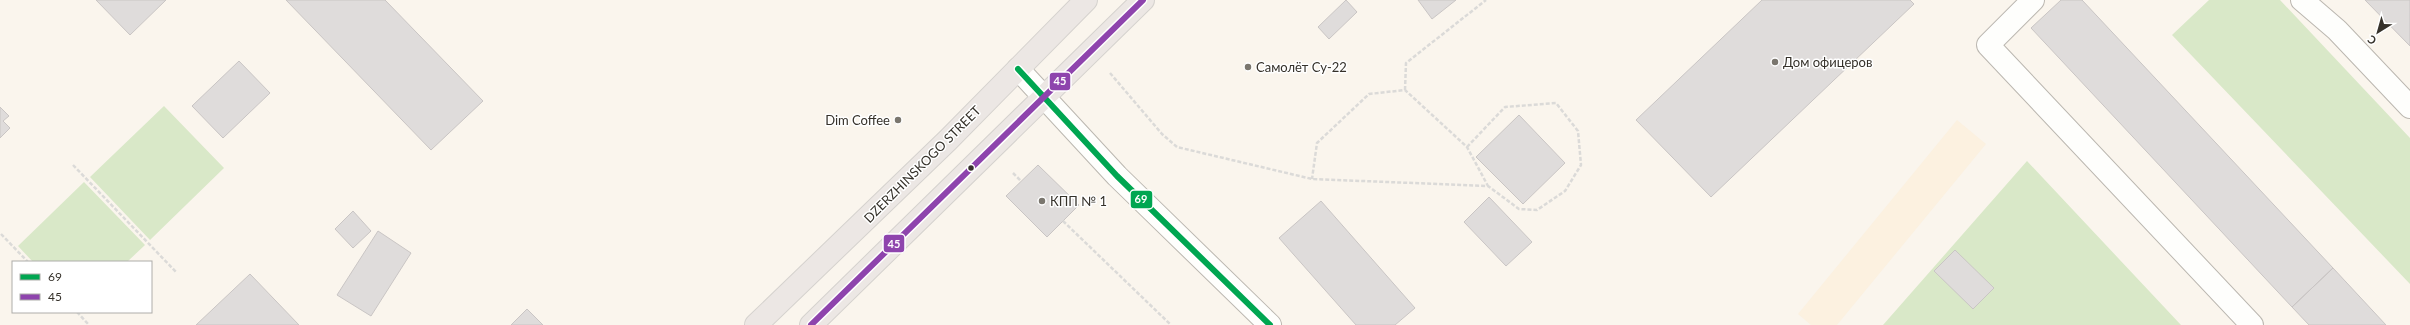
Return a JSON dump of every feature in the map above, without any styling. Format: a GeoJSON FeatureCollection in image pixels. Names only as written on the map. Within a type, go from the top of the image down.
{"type":"FeatureCollection","features":[{"type":"Feature","properties":{"kind":"main road","name":"DZERZHINSKOGO STREET"},"geometry":{"type":"LineString","coordinates":[[756,325],[948,140],[1086,0]]}},
{"type":"Feature","properties":{"kind":"main road"},"geometry":{"type":"LineString","coordinates":[[811,325],[1142,0]]}},
{"type":"Feature","properties":{"kind":"street"},"geometry":{"type":"LineString","coordinates":[[2033,0],[1988,46],[2252,325]]}},
{"type":"Feature","properties":{"kind":"street"},"geometry":{"type":"LineString","coordinates":[[2302,0],[2337,30],[2410,107]]}},
{"type":"Feature","properties":{"kind":"street"},"geometry":{"type":"LineString","coordinates":[[1018,69],[1117,176],[1260,321]]}},
{"type":"Feature","properties":{"kind":"path"},"geometry":{"type":"LineString","coordinates":[[1405,90],[1406,63],[1486,0]]}},
{"type":"Feature","properties":{"kind":"path"},"geometry":{"type":"LineString","coordinates":[[1108,70],[1162,134],[1177,147],[1312,179],[1488,186]]}},
{"type":"Feature","properties":{"kind":"path"},"geometry":{"type":"LineString","coordinates":[[1312,179],[1317,143],[1369,94],[1405,90],[1467,147],[1488,186],[1519,209],[1537,210],[1565,191],[1581,165],[1578,131],[1556,103],[1505,107],[1467,147]]}},
{"type":"Feature","properties":{"kind":"path"},"geometry":{"type":"LineString","coordinates":[[73,165],[177,273]]}},
{"type":"Feature","properties":{"kind":"path"},"geometry":{"type":"LineString","coordinates":[[1013,173],[1021,181]]}},
{"type":"Feature","properties":{"kind":"path"},"geometry":{"type":"LineString","coordinates":[[1063,221],[1171,325]]}},
{"type":"Feature","properties":{"kind":"path"},"geometry":{"type":"LineString","coordinates":[[1,234],[27,261]]}},
{"type":"Feature","properties":{"kind":"path"},"geometry":{"type":"LineString","coordinates":[[77,313],[89,325]]}},
{"type":"Feature","properties":{"kind":"shaded area"},"geometry":{"type":"Polygon","coordinates":[[[1957,120],[1986,144],[1837,325],[1811,325],[1798,314],[1957,120]]]}},
{"type":"Feature","properties":{"kind":"green space"},"geometry":{"type":"Polygon","coordinates":[[[2209,0],[2280,0],[2410,138],[2410,284],[2172,35],[2209,0]]]}},
{"type":"Feature","properties":{"kind":"green space"},"geometry":{"type":"Polygon","coordinates":[[[164,106],[224,168],[150,240],[90,177],[164,106]]]}},
{"type":"Feature","properties":{"kind":"green space"},"geometry":{"type":"Polygon","coordinates":[[[2027,161],[2181,325],[1883,325],[2027,161]]]}},
{"type":"Feature","properties":{"kind":"green space"},"geometry":{"type":"Polygon","coordinates":[[[84,182],[145,245],[128,261],[32,261],[18,246],[84,182]]]}},
{"type":"Feature","properties":{"kind":"building"},"geometry":{"type":"Polygon","coordinates":[[[96,0],[166,0],[130,35],[96,0]]]}},
{"type":"Feature","properties":{"kind":"building"},"geometry":{"type":"Polygon","coordinates":[[[286,0],[385,0],[483,101],[431,150],[286,0]]]}},
{"type":"Feature","properties":{"kind":"building"},"geometry":{"type":"Polygon","coordinates":[[[1346,0],[1357,12],[1329,39],[1318,27],[1346,0]]]}},
{"type":"Feature","properties":{"kind":"building"},"geometry":{"type":"Polygon","coordinates":[[[1418,0],[1456,0],[1432,19],[1418,0]]]}},
{"type":"Feature","properties":{"kind":"building","name":"Дом офицеров"},"geometry":{"type":"Polygon","coordinates":[[[1762,0],[1910,0],[1914,4],[1711,197],[1636,120],[1762,0]]]}},
{"type":"Feature","properties":{"kind":"building"},"geometry":{"type":"Polygon","coordinates":[[[2061,0],[2082,0],[2333,268],[2292,307],[2031,28],[2061,0]]]}},
{"type":"Feature","properties":{"kind":"building"},"geometry":{"type":"Polygon","coordinates":[[[2365,0],[2410,0],[2410,46],[2365,0]]]}},
{"type":"Feature","properties":{"kind":"building"},"geometry":{"type":"Polygon","coordinates":[[[239,61],[270,93],[223,138],[192,106],[239,61]]]}},
{"type":"Feature","properties":{"kind":"building"},"geometry":{"type":"Polygon","coordinates":[[[0,107],[9,116],[3,121],[10,128],[0,138],[0,107]]]}},
{"type":"Feature","properties":{"kind":"building"},"geometry":{"type":"Polygon","coordinates":[[[1519,115],[1565,163],[1523,204],[1476,157],[1519,115]]]}},
{"type":"Feature","properties":{"kind":"building","name":"КПП № 1"},"geometry":{"type":"Polygon","coordinates":[[[1038,165],[1079,205],[1047,237],[1006,196],[1038,165]]]}},
{"type":"Feature","properties":{"kind":"building"},"geometry":{"type":"Polygon","coordinates":[[[1489,197],[1532,242],[1506,266],[1464,222],[1489,197]]]}},
{"type":"Feature","properties":{"kind":"building"},"geometry":{"type":"Polygon","coordinates":[[[1321,201],[1415,308],[1395,325],[1356,325],[1279,238],[1321,201]]]}},
{"type":"Feature","properties":{"kind":"building"},"geometry":{"type":"Polygon","coordinates":[[[353,211],[371,231],[353,248],[335,229],[353,211]]]}},
{"type":"Feature","properties":{"kind":"building"},"geometry":{"type":"Polygon","coordinates":[[[378,231],[411,253],[371,316],[337,295],[378,231]]]}},
{"type":"Feature","properties":{"kind":"building"},"geometry":{"type":"Polygon","coordinates":[[[1955,250],[1994,288],[1973,309],[1934,271],[1955,250]]]}},
{"type":"Feature","properties":{"kind":"building"},"geometry":{"type":"Polygon","coordinates":[[[2333,268],[2386,325],[2309,325],[2292,307],[2333,268]]]}},
{"type":"Feature","properties":{"kind":"building"},"geometry":{"type":"Polygon","coordinates":[[[250,274],[299,325],[196,325],[250,274]]]}},
{"type":"Feature","properties":{"kind":"building"},"geometry":{"type":"Polygon","coordinates":[[[527,309],[543,325],[511,325],[527,309]]]}},
{"type":"Feature","properties":{"kind":"transit line","name":"45"},"geometry":{"type":"LineString","coordinates":[[811,325],[1143,0]]}},
{"type":"Feature","properties":{"kind":"transit line","name":"69"},"geometry":{"type":"LineString","coordinates":[[1018,69],[1117,176],[1270,325]]}},
{"type":"Feature","properties":{"kind":"place","name":"Дом офицеров"},"geometry":{"type":"Point","coordinates":[1775,62]}},
{"type":"Feature","properties":{"kind":"place","name":"Самолёт Су-22"},"geometry":{"type":"Point","coordinates":[1248,67]}},
{"type":"Feature","properties":{"kind":"place","name":"Dim Coffee"},"geometry":{"type":"Point","coordinates":[898,120]}},
{"type":"Feature","properties":{"kind":"place","name":"КПП № 1"},"geometry":{"type":"Point","coordinates":[1042,201]}}]}
